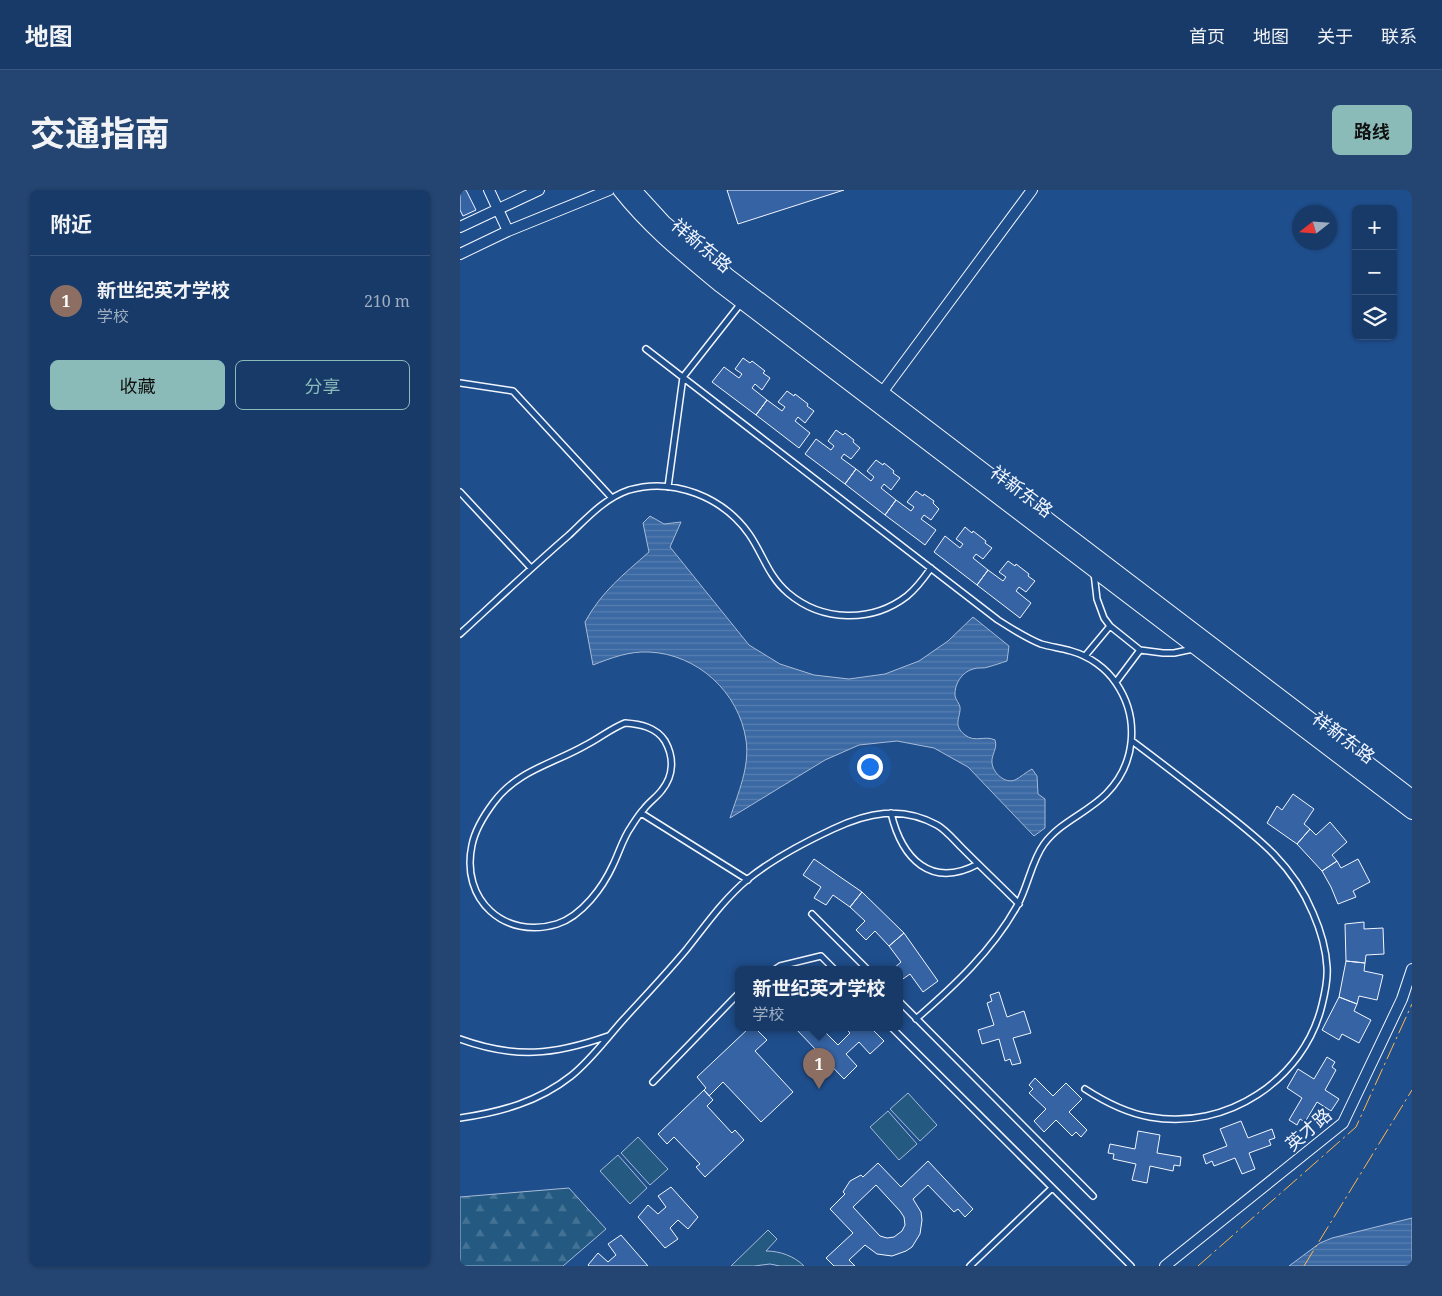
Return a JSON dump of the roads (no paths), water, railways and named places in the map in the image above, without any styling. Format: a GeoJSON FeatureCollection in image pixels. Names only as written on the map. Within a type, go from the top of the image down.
{"type":"FeatureCollection","features":[{"type":"Feature","properties":{"kind":"street"},"geometry":{"type":"LineString","coordinates":[[490,190],[508,231]]}},
{"type":"Feature","properties":{"kind":"street"},"geometry":{"type":"LineString","coordinates":[[460,227],[539,190]]}},
{"type":"Feature","properties":{"kind":"street"},"geometry":{"type":"LineString","coordinates":[[460,254],[508,231],[608,190]]}},
{"type":"Feature","properties":{"kind":"street","name":"祥新东路"},"geometry":{"type":"LineString","coordinates":[[620,190],[636,211],[660,235],[746,297],[1412,797]]}},
{"type":"Feature","properties":{"kind":"street","name":"祥新东路"},"geometry":{"type":"LineString","coordinates":[[634,190],[664,223],[746,297]]}},
{"type":"Feature","properties":{"kind":"street"},"geometry":{"type":"LineString","coordinates":[[878,397],[1032,190]]}},
{"type":"Feature","properties":{"kind":"street","name":"祥新东路"},"geometry":{"type":"LineString","coordinates":[[878,397],[1095,570],[1412,812]]}},
{"type":"Feature","properties":{"kind":"street","name":"英才路"},"geometry":{"type":"LineString","coordinates":[[1165,1266],[1343,1122],[1402,999],[1412,969]]}},
{"type":"Feature","properties":{"kind":"lane"},"geometry":{"type":"LineString","coordinates":[[668,487],[683,377],[746,297]]}},
{"type":"Feature","properties":{"kind":"lane"},"geometry":{"type":"LineString","coordinates":[[646,349],[1012,629],[1042,644],[1085,656],[1097,664],[1116,682],[1128,707],[1132,720],[1132,741],[1118,779],[1105,795],[1054,832],[1036,859],[1018,904],[1003,930],[976,962],[916,1019]]}},
{"type":"Feature","properties":{"kind":"lane"},"geometry":{"type":"LineString","coordinates":[[460,383],[513,391],[611,497]]}},
{"type":"Feature","properties":{"kind":"lane"},"geometry":{"type":"LineString","coordinates":[[460,634],[530,568],[611,497],[639,488],[668,487],[687,490],[705,497],[722,507],[749,534],[766,567],[776,581],[802,603],[819,611],[837,615],[856,616],[874,613],[891,606],[907,596],[931,568]]}},
{"type":"Feature","properties":{"kind":"lane"},"geometry":{"type":"LineString","coordinates":[[460,492],[530,568]]}},
{"type":"Feature","properties":{"kind":"lane"},"geometry":{"type":"LineString","coordinates":[[1095,570],[1097,600],[1104,618],[1110,626],[1140,650],[1163,653],[1197,648]]}},
{"type":"Feature","properties":{"kind":"lane"},"geometry":{"type":"LineString","coordinates":[[1085,656],[1110,626]]}},
{"type":"Feature","properties":{"kind":"lane"},"geometry":{"type":"LineString","coordinates":[[1116,682],[1140,650]]}},
{"type":"Feature","properties":{"kind":"lane"},"geometry":{"type":"LineString","coordinates":[[625,723],[639,724],[652,729],[663,738],[670,750],[672,764],[670,777],[663,790],[641,813],[629,829],[612,867],[600,886],[575,915],[561,923],[539,928],[516,926],[502,920],[489,911],[478,896],[472,880],[470,862],[472,844],[481,822],[495,801],[512,783],[532,769],[587,745],[612,728],[625,723]]}},
{"type":"Feature","properties":{"kind":"lane"},"geometry":{"type":"LineString","coordinates":[[1085,1088],[1105,1102],[1127,1111],[1150,1117],[1198,1118],[1222,1112],[1244,1103],[1264,1091],[1298,1057],[1311,1036],[1320,1014],[1325,991],[1327,967],[1322,939],[1300,887],[1284,864],[1264,843],[1132,741]]}},
{"type":"Feature","properties":{"kind":"lane"},"geometry":{"type":"LineString","coordinates":[[641,813],[748,880]]}},
{"type":"Feature","properties":{"kind":"lane"},"geometry":{"type":"LineString","coordinates":[[460,1118],[498,1112],[524,1103],[549,1091],[572,1075],[592,1056],[686,951],[714,913],[748,880],[775,860],[805,842],[855,819],[891,813],[919,817],[939,826],[1018,904]]}},
{"type":"Feature","properties":{"kind":"lane"},"geometry":{"type":"LineString","coordinates":[[891,813],[901,843],[910,856],[922,867],[950,874],[965,871],[978,864]]}},
{"type":"Feature","properties":{"kind":"lane"},"geometry":{"type":"LineString","coordinates":[[812,914],[864,966]]}},
{"type":"Feature","properties":{"kind":"lane"},"geometry":{"type":"LineString","coordinates":[[780,966],[820,956],[831,966]]}},
{"type":"Feature","properties":{"kind":"lane"},"geometry":{"type":"LineString","coordinates":[[653,1082],[735,997]]}},
{"type":"Feature","properties":{"kind":"lane"},"geometry":{"type":"LineString","coordinates":[[903,1006],[1093,1196]]}},
{"type":"Feature","properties":{"kind":"lane"},"geometry":{"type":"LineString","coordinates":[[895,1031],[1131,1266]]}},
{"type":"Feature","properties":{"kind":"lane"},"geometry":{"type":"LineString","coordinates":[[460,1040],[512,1052],[546,1052],[578,1046],[610,1035]]}},
{"type":"Feature","properties":{"kind":"lane"},"geometry":{"type":"LineString","coordinates":[[970,1266],[1052,1188]]}},
{"type":"Feature","properties":{"kind":"place","name":"新世纪英才学校"},"geometry":{"type":"Point","coordinates":[819,1089]}}]}
